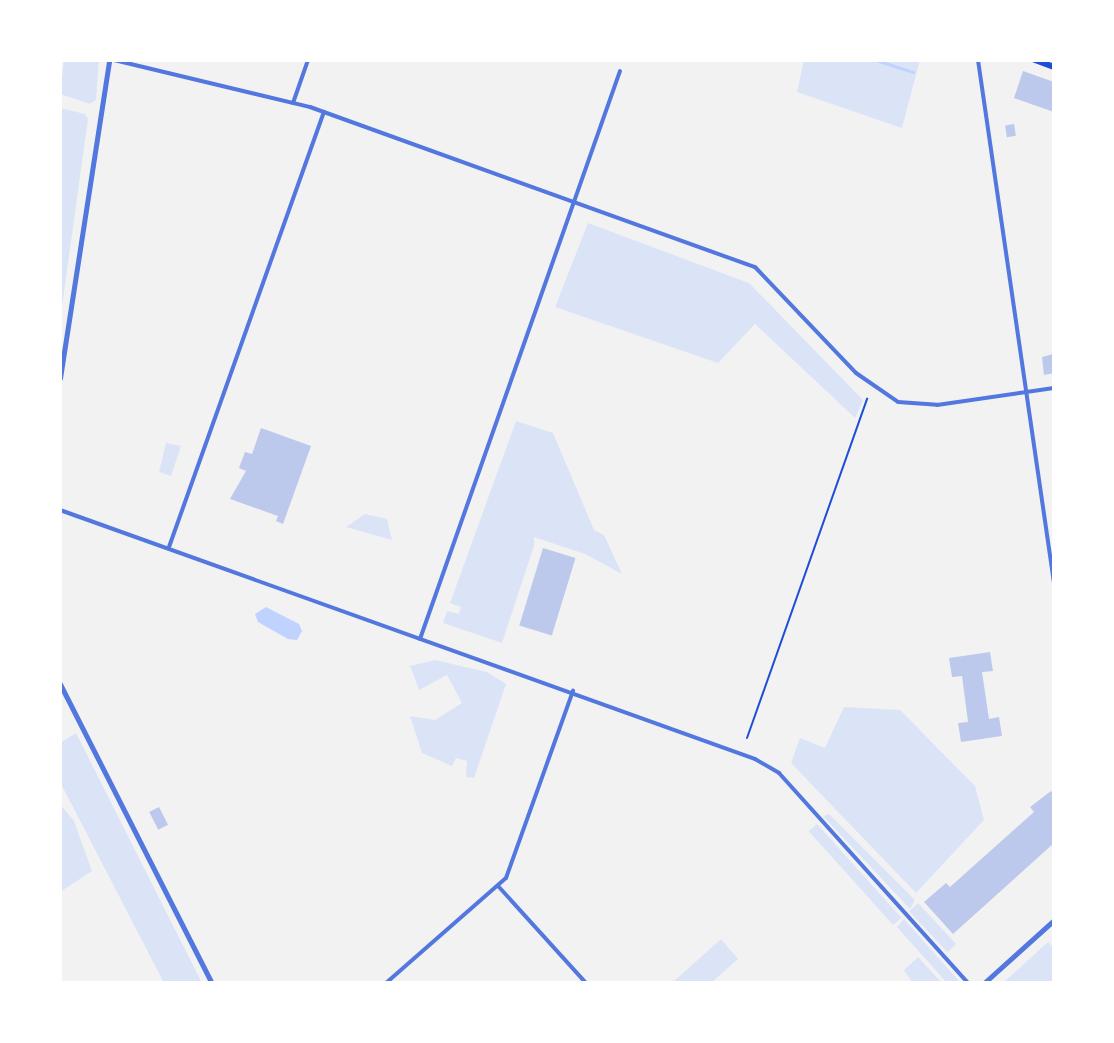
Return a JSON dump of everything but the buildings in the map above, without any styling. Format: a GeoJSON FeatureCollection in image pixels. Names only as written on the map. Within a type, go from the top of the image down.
{"type":"FeatureCollection","features":[{"type":"Feature","properties":{"kind":"main road"},"geometry":{"type":"LineString","coordinates":[[1035,60],[1054,67]]}},
{"type":"Feature","properties":{"kind":"street"},"geometry":{"type":"LineString","coordinates":[[60,378],[111,60],[324,112],[755,267],[856,373],[898,402],[937,405],[1054,388]]}},
{"type":"Feature","properties":{"kind":"street"},"geometry":{"type":"LineString","coordinates":[[293,103],[308,60]]}},
{"type":"Feature","properties":{"kind":"street"},"geometry":{"type":"LineString","coordinates":[[978,60],[1029,392],[1054,583]]}},
{"type":"Feature","properties":{"kind":"street"},"geometry":{"type":"LineString","coordinates":[[420,639],[577,202],[620,71]]}},
{"type":"Feature","properties":{"kind":"street"},"geometry":{"type":"LineString","coordinates":[[169,548],[324,112]]}},
{"type":"Feature","properties":{"kind":"street"},"geometry":{"type":"LineString","coordinates":[[60,510],[573,691],[755,759],[779,773],[968,983]]}},
{"type":"Feature","properties":{"kind":"street"},"geometry":{"type":"LineString","coordinates":[[60,684],[212,983]]}},
{"type":"Feature","properties":{"kind":"street"},"geometry":{"type":"LineString","coordinates":[[386,983],[506,878],[573,691]]}},
{"type":"Feature","properties":{"kind":"street"},"geometry":{"type":"LineString","coordinates":[[499,887],[586,983]]}},
{"type":"Feature","properties":{"kind":"street"},"geometry":{"type":"LineString","coordinates":[[984,983],[1053,923]]}},
{"type":"Feature","properties":{"kind":"path"},"geometry":{"type":"LineString","coordinates":[[747,738],[867,399]]}},
{"type":"Feature","properties":{"kind":"shaded area"},"geometry":{"type":"Polygon","coordinates":[[[64,60],[99,60],[96,100],[90,104],[60,94],[64,60]]]}},
{"type":"Feature","properties":{"kind":"shaded area"},"geometry":{"type":"Polygon","coordinates":[[[804,60],[920,60],[902,128],[797,92],[804,60]]]}},
{"type":"Feature","properties":{"kind":"shaded area"},"geometry":{"type":"Polygon","coordinates":[[[60,108],[85,114],[88,119],[60,321],[60,108]]]}},
{"type":"Feature","properties":{"kind":"shaded area"},"geometry":{"type":"Polygon","coordinates":[[[588,223],[749,283],[863,400],[855,418],[755,324],[718,363],[555,307],[588,223]]]}},
{"type":"Feature","properties":{"kind":"shaded area"},"geometry":{"type":"Polygon","coordinates":[[[516,421],[553,433],[594,530],[604,535],[622,574],[585,554],[534,537],[534,546],[502,643],[443,623],[447,611],[459,614],[461,607],[450,603],[516,421]]]}},
{"type":"Feature","properties":{"kind":"shaded area"},"geometry":{"type":"Polygon","coordinates":[[[166,443],[181,446],[171,476],[159,472],[166,443]]]}},
{"type":"Feature","properties":{"kind":"shaded area"},"geometry":{"type":"Polygon","coordinates":[[[365,514],[387,519],[392,540],[346,527],[365,514]]]}},
{"type":"Feature","properties":{"kind":"shaded area"},"geometry":{"type":"Polygon","coordinates":[[[435,660],[487,672],[506,684],[474,778],[466,777],[467,761],[456,758],[452,766],[422,753],[410,716],[435,720],[462,703],[447,675],[419,690],[410,666],[435,660]]]}},
{"type":"Feature","properties":{"kind":"shaded area"},"geometry":{"type":"Polygon","coordinates":[[[844,707],[900,710],[975,786],[984,820],[916,893],[791,763],[800,738],[825,748],[844,707]]]}},
{"type":"Feature","properties":{"kind":"shaded area"},"geometry":{"type":"Polygon","coordinates":[[[76,733],[202,983],[164,983],[60,782],[60,743],[76,733]]]}},
{"type":"Feature","properties":{"kind":"shaded area"},"geometry":{"type":"Polygon","coordinates":[[[60,804],[74,821],[92,871],[60,892],[60,804]]]}},
{"type":"Feature","properties":{"kind":"shaded area"},"geometry":{"type":"Polygon","coordinates":[[[829,814],[915,900],[910,909],[823,816],[829,814]]]}},
{"type":"Feature","properties":{"kind":"shaded area"},"geometry":{"type":"Polygon","coordinates":[[[817,824],[901,918],[893,925],[809,831],[817,824]]]}},
{"type":"Feature","properties":{"kind":"shaded area"},"geometry":{"type":"Polygon","coordinates":[[[918,903],[956,944],[947,952],[909,911],[918,903]]]}},
{"type":"Feature","properties":{"kind":"shaded area"},"geometry":{"type":"Polygon","coordinates":[[[904,919],[961,983],[947,983],[897,927],[904,919]]]}},
{"type":"Feature","properties":{"kind":"shaded area"},"geometry":{"type":"Polygon","coordinates":[[[721,939],[738,959],[711,983],[672,983],[721,939]]]}},
{"type":"Feature","properties":{"kind":"shaded area"},"geometry":{"type":"Polygon","coordinates":[[[1048,942],[1054,949],[1054,983],[1003,983],[1048,942]]]}},
{"type":"Feature","properties":{"kind":"shaded area"},"geometry":{"type":"Polygon","coordinates":[[[918,957],[942,983],[913,983],[904,970],[918,957]]]}},
{"type":"Feature","properties":{"kind":"water"},"geometry":{"type":"Polygon","coordinates":[[[266,607],[299,624],[302,631],[297,640],[288,639],[258,622],[255,614],[266,607]]]}},
{"type":"Feature","properties":{"kind":"waterway"},"geometry":{"type":"LineString","coordinates":[[876,60],[913,72]]}}]}
